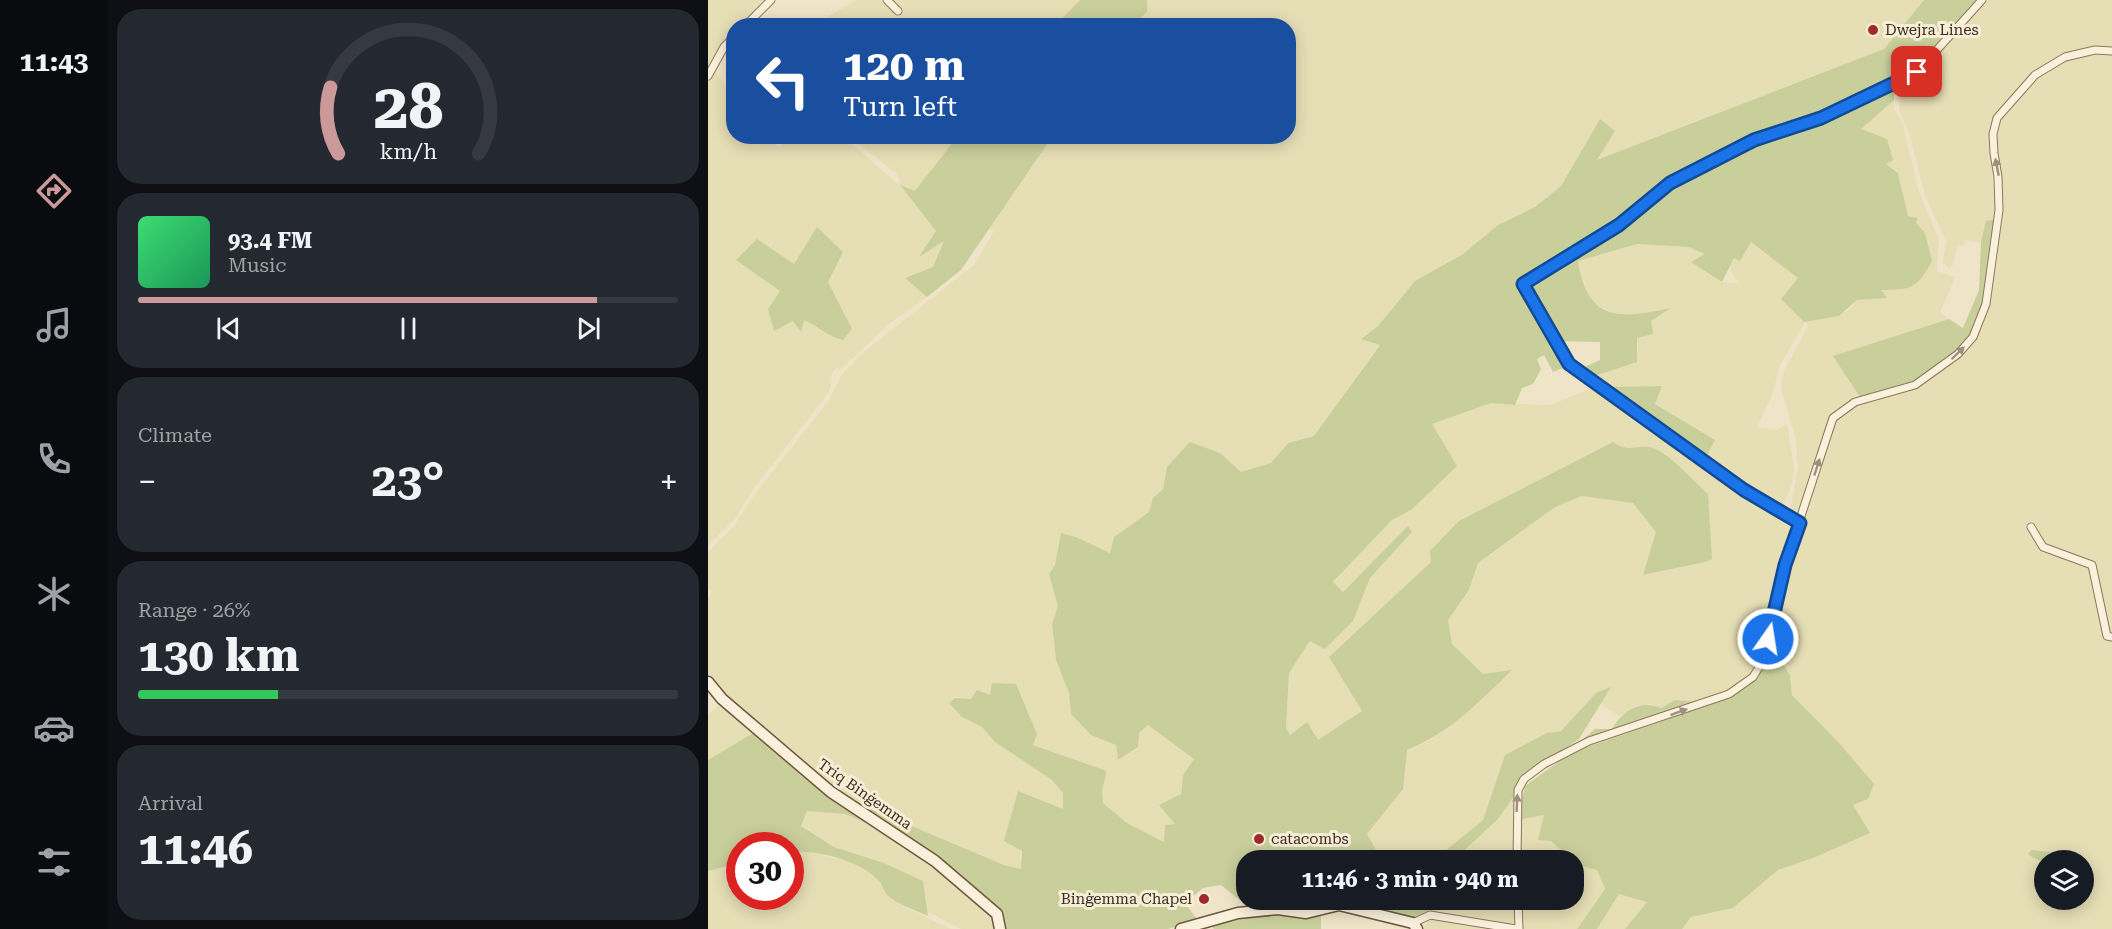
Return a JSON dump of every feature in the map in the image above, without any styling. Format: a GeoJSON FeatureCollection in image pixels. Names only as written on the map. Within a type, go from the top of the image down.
{"type":"FeatureCollection","features":[{"type":"Feature","properties":{"kind":"street"},"geometry":{"type":"LineString","coordinates":[[753,18],[771,0]]}},
{"type":"Feature","properties":{"kind":"street"},"geometry":{"type":"LineString","coordinates":[[887,0],[898,10]]}},
{"type":"Feature","properties":{"kind":"street"},"geometry":{"type":"LineString","coordinates":[[1800,523],[1744,490],[1569,364],[1523,284],[1619,225],[1670,183],[1754,140],[1821,118],[1917,72],[1982,0]]}},
{"type":"Feature","properties":{"kind":"street"},"geometry":{"type":"LineString","coordinates":[[708,76],[726,45]]}},
{"type":"Feature","properties":{"kind":"street"},"geometry":{"type":"LineString","coordinates":[[1518,850],[1518,790],[1524,779],[1544,764],[1589,741],[1729,694],[1753,677],[1764,658],[1785,565],[1833,418],[1855,402],[1915,385],[1958,354],[1973,337],[1986,304],[1997,230],[1998,177],[1993,134],[1997,118],[2035,75],[2065,57],[2095,50],[2112,51]]}},
{"type":"Feature","properties":{"kind":"street"},"geometry":{"type":"LineString","coordinates":[[2031,526],[2043,547],[2092,565],[2107,636],[2112,637]]}},
{"type":"Feature","properties":{"kind":"street","name":"Triq Binġemma"},"geometry":{"type":"LineString","coordinates":[[708,682],[722,699],[831,792],[935,861],[997,914],[1000,929]]}},
{"type":"Feature","properties":{"kind":"street"},"geometry":{"type":"LineString","coordinates":[[1181,929],[1238,913],[1278,909],[1306,913],[1339,904],[1415,926],[1430,915],[1518,929],[1518,910]]}},
{"type":"Feature","properties":{"kind":"shaded area"},"geometry":{"type":"Polygon","coordinates":[[[708,0],[769,0],[750,18],[726,18],[726,44],[708,68],[708,0]]]}},
{"type":"Feature","properties":{"kind":"shaded area"},"geometry":{"type":"Polygon","coordinates":[[[856,0],[1080,0],[1063,18],[826,18],[856,0]]]}},
{"type":"Feature","properties":{"kind":"shaded area"},"geometry":{"type":"Polygon","coordinates":[[[1147,0],[1924,0],[1884,49],[1596,161],[1600,119],[1561,186],[1535,207],[1498,225],[1463,254],[1415,281],[1378,326],[1361,338],[1380,344],[1314,437],[1288,443],[1271,463],[1240,473],[1219,452],[1200,448],[1167,467],[1163,489],[1153,498],[1149,512],[1114,537],[1110,553],[1076,537],[1061,533],[1055,565],[1049,574],[1058,606],[1052,624],[1056,660],[1069,693],[1071,714],[1091,735],[1116,745],[1119,760],[1138,747],[1139,733],[1148,725],[1195,759],[1183,775],[1176,824],[1165,842],[1127,823],[1103,803],[1102,790],[1107,771],[1033,745],[990,695],[971,699],[955,697],[949,703],[962,717],[982,727],[995,742],[1052,780],[1063,793],[1063,809],[1018,791],[1021,869],[1004,865],[850,800],[724,694],[708,676],[708,599],[712,591],[708,589],[708,552],[734,526],[755,494],[829,400],[842,374],[860,355],[974,265],[994,231],[990,229],[1008,197],[1047,144],[1296,144],[1296,18],[1140,18],[1147,12],[1147,0]]]}},
{"type":"Feature","properties":{"kind":"shaded area"},"geometry":{"type":"Polygon","coordinates":[[[1987,0],[2112,0],[2112,48],[2065,53],[2017,90],[2001,108],[1989,137],[1996,219],[1982,243],[1965,240],[1963,246],[1957,245],[1953,265],[1949,269],[1943,262],[1946,241],[1926,198],[1909,133],[1899,110],[1900,91],[1903,82],[1930,67],[1932,59],[1987,0]]]}},
{"type":"Feature","properties":{"kind":"shaded area"},"geometry":{"type":"Polygon","coordinates":[[[2096,53],[2112,54],[2112,929],[1682,929],[1691,917],[1733,908],[1778,870],[1813,858],[1853,805],[1841,745],[1792,695],[1790,675],[1776,653],[1774,632],[1789,561],[1836,421],[1850,409],[1877,398],[1909,391],[1933,378],[1976,339],[1989,305],[1997,263],[2002,183],[1996,144],[2001,119],[2037,78],[2066,61],[2096,53]]]}},
{"type":"Feature","properties":{"kind":"shaded area"},"geometry":{"type":"Polygon","coordinates":[[[715,72],[726,85],[726,144],[776,144],[778,147],[782,144],[852,144],[899,185],[900,179],[897,174],[859,144],[952,144],[915,192],[901,186],[936,231],[921,256],[945,239],[933,267],[905,278],[927,297],[889,324],[841,369],[836,368],[830,377],[831,387],[824,399],[756,485],[736,517],[708,546],[708,83],[715,72]]]}},
{"type":"Feature","properties":{"kind":"shaded area"},"geometry":{"type":"Polygon","coordinates":[[[1894,100],[1894,109],[1903,124],[1918,189],[1939,240],[1937,271],[1955,277],[1940,313],[1949,319],[1834,356],[1860,397],[1835,412],[1798,516],[1790,512],[1798,466],[1795,436],[1781,388],[1784,371],[1808,326],[1805,322],[1779,367],[1773,393],[1757,427],[1778,430],[1787,423],[1794,468],[1792,483],[1782,509],[1747,489],[1705,459],[1714,440],[1655,404],[1661,386],[1606,387],[1591,377],[1638,349],[1637,338],[1651,321],[1670,309],[1639,315],[1614,314],[1591,301],[1584,289],[1578,261],[1637,244],[1688,247],[1706,254],[1722,282],[1738,283],[1729,267],[1733,257],[1740,260],[1750,241],[1798,278],[1781,299],[1805,321],[1839,316],[1850,309],[1857,300],[1886,297],[1880,289],[1901,290],[1918,218],[1908,216],[1898,173],[1886,164],[1874,135],[1860,129],[1894,100]]]}},
{"type":"Feature","properties":{"kind":"shaded area"},"geometry":{"type":"Polygon","coordinates":[[[1594,387],[1742,493],[1793,521],[1796,529],[1763,649],[1751,676],[1733,689],[1698,702],[1675,700],[1661,708],[1651,704],[1637,706],[1620,716],[1600,704],[1610,688],[1596,693],[1561,731],[1547,733],[1505,755],[1483,820],[1446,850],[1376,850],[1367,834],[1403,789],[1407,750],[1427,742],[1477,705],[1511,671],[1483,674],[1452,644],[1447,620],[1469,591],[1478,563],[1555,507],[1582,496],[1633,503],[1657,532],[1644,575],[1705,562],[1651,447],[1624,450],[1431,562],[1330,657],[1362,711],[1318,741],[1290,735],[1286,728],[1289,673],[1310,641],[1353,621],[1370,578],[1412,532],[1408,526],[1343,592],[1333,583],[1392,520],[1411,510],[1431,424],[1491,403],[1551,405],[1594,387]]]}},
{"type":"Feature","properties":{"kind":"shaded area"},"geometry":{"type":"Polygon","coordinates":[[[723,703],[755,732],[708,760],[708,714],[723,703]]]}},
{"type":"Feature","properties":{"kind":"shaded area"},"geometry":{"type":"Polygon","coordinates":[[[1514,796],[1514,850],[1465,850],[1498,819],[1514,796]]]}},
{"type":"Feature","properties":{"kind":"shaded area"},"geometry":{"type":"Polygon","coordinates":[[[807,811],[845,814],[882,829],[940,869],[992,913],[997,929],[961,929],[928,912],[922,881],[884,863],[834,847],[801,826],[807,811]]]}},
{"type":"Feature","properties":{"kind":"shaded area"},"geometry":{"type":"Polygon","coordinates":[[[1544,815],[1551,841],[1560,850],[1521,850],[1518,820],[1544,815]]]}},
{"type":"Feature","properties":{"kind":"shaded area"},"geometry":{"type":"Polygon","coordinates":[[[804,852],[849,861],[879,880],[885,893],[901,905],[951,929],[708,929],[708,871],[726,866],[726,910],[804,910],[804,852]]]}},
{"type":"Feature","properties":{"kind":"shaded area"},"geometry":{"type":"Polygon","coordinates":[[[1584,865],[1597,869],[1605,889],[1577,929],[1522,929],[1521,910],[1584,910],[1584,865]]]}},
{"type":"Feature","properties":{"kind":"shaded area"},"geometry":{"type":"Polygon","coordinates":[[[1619,894],[1647,901],[1625,929],[1597,929],[1619,894]]]}},
{"type":"Feature","properties":{"kind":"shaded area"},"geometry":{"type":"Polygon","coordinates":[[[1428,910],[1515,910],[1516,929],[1423,929],[1430,918],[1427,915],[1428,910]]]}},
{"type":"Feature","properties":{"kind":"green space"},"geometry":{"type":"Polygon","coordinates":[[[1080,0],[1147,0],[1147,12],[1140,18],[1063,18],[1080,0]]]}},
{"type":"Feature","properties":{"kind":"green space"},"geometry":{"type":"Polygon","coordinates":[[[1924,0],[1987,0],[1933,59],[1930,67],[1890,88],[1894,91],[1894,100],[1861,129],[1887,139],[1893,160],[1886,164],[1898,173],[1908,216],[1918,218],[1916,223],[1925,233],[1932,261],[1917,282],[1907,288],[1881,290],[1887,298],[1857,300],[1839,316],[1804,322],[1781,299],[1798,278],[1751,242],[1740,261],[1734,258],[1722,282],[1691,262],[1705,254],[1688,247],[1637,244],[1578,261],[1582,281],[1589,296],[1598,306],[1609,312],[1636,314],[1671,308],[1651,321],[1653,334],[1637,338],[1637,362],[1591,377],[1580,369],[1600,360],[1600,342],[1552,341],[1566,367],[1553,372],[1544,355],[1537,359],[1541,369],[1533,384],[1522,388],[1515,405],[1491,403],[1432,424],[1457,466],[1411,510],[1392,520],[1333,582],[1343,592],[1408,526],[1412,532],[1370,578],[1353,621],[1325,649],[1310,641],[1289,673],[1286,728],[1290,735],[1307,722],[1318,740],[1362,711],[1329,657],[1431,562],[1430,551],[1459,521],[1613,442],[1628,448],[1656,449],[1688,474],[1708,494],[1712,559],[1643,575],[1656,532],[1633,503],[1582,496],[1555,507],[1478,563],[1469,590],[1448,620],[1452,644],[1483,674],[1512,670],[1451,725],[1407,750],[1403,789],[1367,834],[1376,850],[1236,850],[1236,897],[1221,885],[1203,888],[1185,903],[1197,919],[1168,929],[1002,929],[1000,915],[850,800],[1004,865],[1021,869],[1022,851],[1004,841],[1018,791],[1063,809],[1063,793],[1052,780],[995,742],[982,727],[962,717],[949,703],[955,698],[971,699],[977,690],[990,695],[992,683],[1016,684],[1037,734],[1033,745],[1107,771],[1102,790],[1103,803],[1127,823],[1164,842],[1165,825],[1175,824],[1159,805],[1181,794],[1183,775],[1194,759],[1148,725],[1139,733],[1138,747],[1118,760],[1116,745],[1091,735],[1071,714],[1069,693],[1056,660],[1052,624],[1058,606],[1049,574],[1055,565],[1061,533],[1076,537],[1110,553],[1114,537],[1149,512],[1153,498],[1163,489],[1167,467],[1190,442],[1220,453],[1241,472],[1271,463],[1288,443],[1314,436],[1380,345],[1361,339],[1378,326],[1415,281],[1463,254],[1498,225],[1535,207],[1561,186],[1600,119],[1615,131],[1597,160],[1884,49],[1924,0]]]}},
{"type":"Feature","properties":{"kind":"green space"},"geometry":{"type":"Polygon","coordinates":[[[952,144],[1047,144],[961,270],[927,297],[905,278],[933,267],[944,241],[919,257],[936,231],[900,185],[915,191],[952,144]]]}},
{"type":"Feature","properties":{"kind":"green space"},"geometry":{"type":"Polygon","coordinates":[[[1996,219],[1984,300],[1968,339],[1945,361],[1914,383],[1860,397],[1833,356],[1949,319],[1963,328],[1979,290],[1981,242],[1986,221],[1996,219]]]}},
{"type":"Feature","properties":{"kind":"green space"},"geometry":{"type":"Polygon","coordinates":[[[817,227],[843,252],[828,282],[852,329],[843,340],[804,320],[801,332],[793,321],[774,331],[768,309],[780,291],[736,260],[757,239],[794,264],[817,227]]]}},
{"type":"Feature","properties":{"kind":"green space"},"geometry":{"type":"Polygon","coordinates":[[[1662,386],[1655,404],[1715,440],[1705,459],[1606,387],[1662,386]]]}},
{"type":"Feature","properties":{"kind":"green space"},"geometry":{"type":"Polygon","coordinates":[[[1776,653],[1790,675],[1792,695],[1841,745],[1874,784],[1868,799],[1853,805],[1870,833],[1813,858],[1778,870],[1733,908],[1691,917],[1682,929],[1625,929],[1647,902],[1619,894],[1597,929],[1577,929],[1605,889],[1597,870],[1584,866],[1584,850],[1561,850],[1551,841],[1538,840],[1544,815],[1518,820],[1525,786],[1572,752],[1660,722],[1748,686],[1776,653]]]}},
{"type":"Feature","properties":{"kind":"green space"},"geometry":{"type":"Polygon","coordinates":[[[1611,687],[1579,739],[1521,779],[1514,796],[1498,819],[1465,850],[1446,850],[1483,820],[1505,755],[1547,733],[1561,731],[1596,693],[1611,687]]]}},
{"type":"Feature","properties":{"kind":"green space"},"geometry":{"type":"Polygon","coordinates":[[[1675,700],[1698,702],[1575,746],[1595,729],[1612,729],[1621,717],[1633,708],[1646,705],[1661,708],[1675,700]]]}},
{"type":"Feature","properties":{"kind":"green space"},"geometry":{"type":"Polygon","coordinates":[[[755,732],[882,829],[845,814],[807,811],[801,826],[834,847],[884,863],[923,881],[928,916],[892,899],[879,881],[858,866],[837,858],[804,852],[804,832],[726,832],[726,866],[708,871],[708,760],[755,732]]]}},
{"type":"Feature","properties":{"kind":"green space"},"geometry":{"type":"Polygon","coordinates":[[[2031,850],[2034,850],[2034,858],[2028,854],[2031,850]]]}},
{"type":"Feature","properties":{"kind":"green space"},"geometry":{"type":"Polygon","coordinates":[[[1375,910],[1428,910],[1427,915],[1412,919],[1375,910]]]}},
{"type":"Feature","properties":{"kind":"green space"},"geometry":{"type":"Polygon","coordinates":[[[1273,912],[1321,912],[1321,929],[1214,929],[1210,923],[1273,912]]]}},
{"type":"Feature","properties":{"kind":"place","name":"Dwejra Lines"},"geometry":{"type":"Point","coordinates":[1873,30]}},
{"type":"Feature","properties":{"kind":"place","name":"catacombs"},"geometry":{"type":"Point","coordinates":[1259,839]}},
{"type":"Feature","properties":{"kind":"place","name":"Binġemma Chapel"},"geometry":{"type":"Point","coordinates":[1204,899]}},
{"type":"Feature","properties":{"kind":"route"},"geometry":{"type":"LineString","coordinates":[[1768,639],[1785,565],[1800,523],[1744,490],[1569,364],[1523,284],[1619,225],[1670,183],[1754,140],[1821,118],[1917,72]]}}]}
